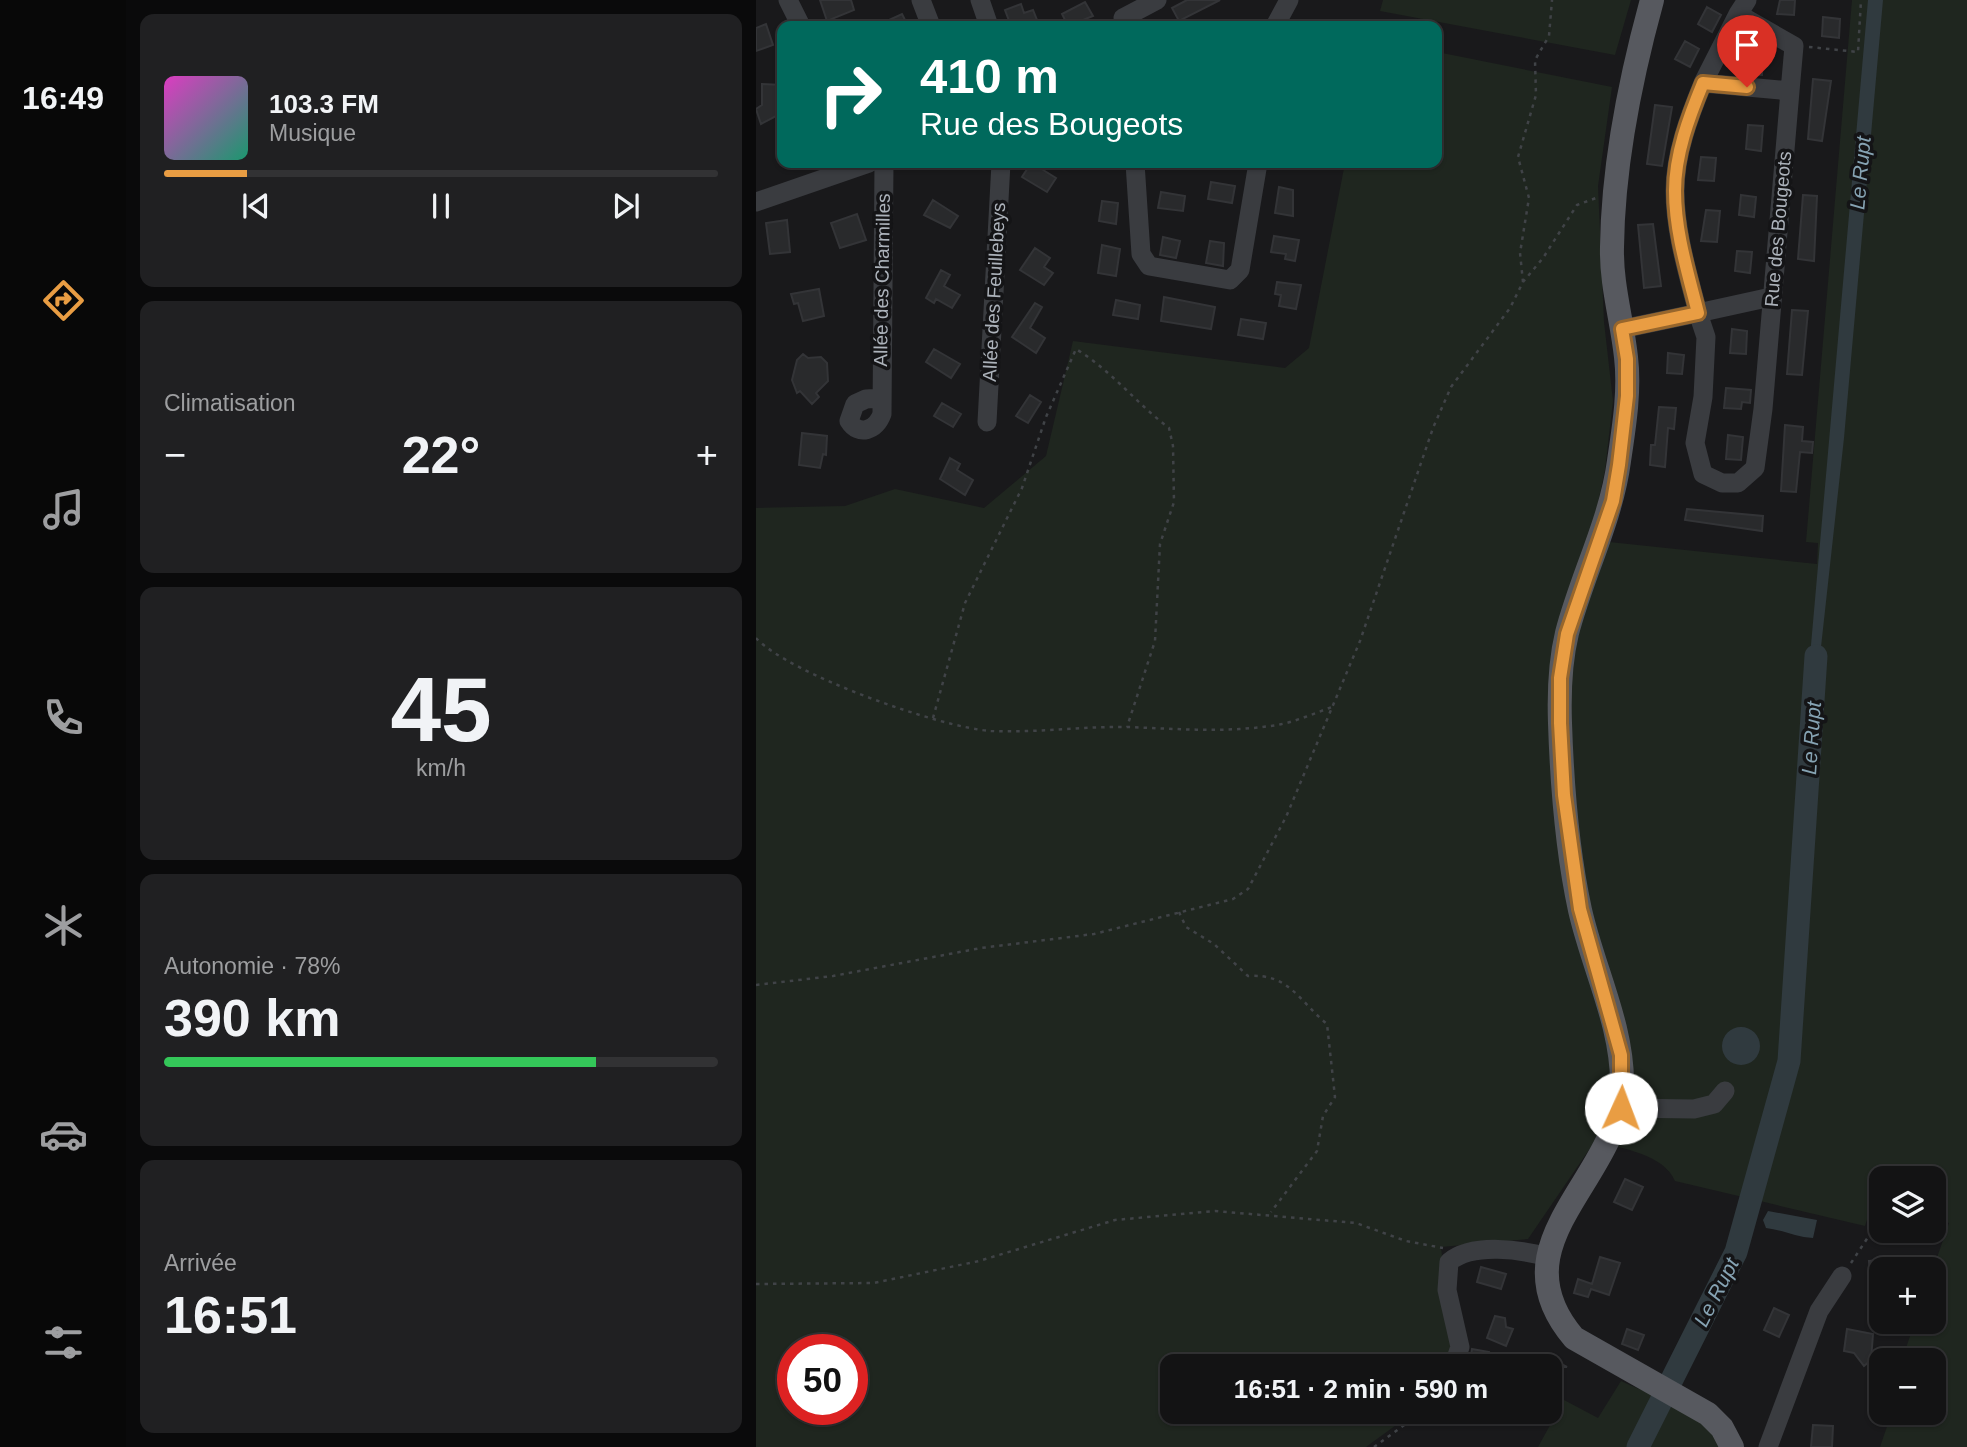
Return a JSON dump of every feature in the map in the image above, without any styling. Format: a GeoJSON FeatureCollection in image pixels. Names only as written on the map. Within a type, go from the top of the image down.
{"type":"FeatureCollection","features":[{"type":"Feature","properties":{"kind":"main road"},"geometry":{"type":"LineString","coordinates":[[1652,0],[1630,80],[1615,201],[1612,260],[1627,359],[1627,396],[1619,465],[1613,501],[1567,634],[1560,678],[1564,795],[1580,909],[1621,1055],[1621,1108],[1601,1156],[1562,1216],[1549,1257],[1547,1288],[1568,1331],[1592,1350],[1708,1413],[1722,1428],[1732,1447]]}},
{"type":"Feature","properties":{"kind":"street"},"geometry":{"type":"LineString","coordinates":[[788,0],[798,21]]}},
{"type":"Feature","properties":{"kind":"street"},"geometry":{"type":"LineString","coordinates":[[921,0],[928,21]]}},
{"type":"Feature","properties":{"kind":"street"},"geometry":{"type":"LineString","coordinates":[[979,0],[987,21]]}},
{"type":"Feature","properties":{"kind":"street"},"geometry":{"type":"LineString","coordinates":[[1123,18],[1157,0]]}},
{"type":"Feature","properties":{"kind":"street"},"geometry":{"type":"LineString","coordinates":[[1278,21],[1289,0]]}},
{"type":"Feature","properties":{"kind":"street"},"geometry":{"type":"LineString","coordinates":[[1742,7],[1794,46]]}},
{"type":"Feature","properties":{"kind":"street","name":"Rue des Bougeots"},"geometry":{"type":"LineString","coordinates":[[1742,7],[1703,83],[1685,128],[1675,191],[1682,251],[1706,337],[1703,397],[1695,443],[1703,474],[1722,483],[1738,483],[1755,468],[1763,409],[1794,46]]}},
{"type":"Feature","properties":{"kind":"street"},"geometry":{"type":"LineString","coordinates":[[1703,83],[1790,91]]}},
{"type":"Feature","properties":{"kind":"street"},"geometry":{"type":"LineString","coordinates":[[756,202],[855,168]]}},
{"type":"Feature","properties":{"kind":"street","name":"Allée des Charmilles"},"geometry":{"type":"LineString","coordinates":[[881,398],[884,168]]}},
{"type":"Feature","properties":{"kind":"street","name":"Allée des Feuillebeys"},"geometry":{"type":"LineString","coordinates":[[987,422],[1000,168]]}},
{"type":"Feature","properties":{"kind":"street"},"geometry":{"type":"LineString","coordinates":[[1135,168],[1141,254],[1149,266],[1230,280],[1240,270],[1257,168]]}},
{"type":"Feature","properties":{"kind":"street"},"geometry":{"type":"LineString","coordinates":[[1622,329],[1771,297]]}},
{"type":"Feature","properties":{"kind":"street"},"geometry":{"type":"LineString","coordinates":[[1621,1108],[1694,1109],[1714,1104],[1725,1091]]}},
{"type":"Feature","properties":{"kind":"street"},"geometry":{"type":"LineString","coordinates":[[1457,1354],[1460,1346],[1447,1290],[1449,1262],[1455,1256],[1472,1252],[1523,1251],[1549,1257]]}},
{"type":"Feature","properties":{"kind":"street"},"geometry":{"type":"LineString","coordinates":[[1768,1447],[1819,1311],[1842,1276]]}},
{"type":"Feature","properties":{"kind":"path"},"geometry":{"type":"LineString","coordinates":[[1523,282],[1520,253],[1529,198],[1518,157],[1536,95],[1535,60],[1549,36],[1552,0]]}},
{"type":"Feature","properties":{"kind":"path"},"geometry":{"type":"LineString","coordinates":[[1794,46],[1858,52],[1861,0]]}},
{"type":"Feature","properties":{"kind":"path"},"geometry":{"type":"LineString","coordinates":[[756,985],[833,976],[981,948],[1094,934],[1233,899],[1248,889],[1286,817],[1360,641],[1451,387],[1510,308],[1523,282],[1543,258],[1577,205],[1594,198],[1615,201]]}},
{"type":"Feature","properties":{"kind":"path"},"geometry":{"type":"LineString","coordinates":[[933,718],[965,603],[1022,488],[1046,417],[1076,349],[1131,392],[1151,415],[1170,429],[1173,446],[1174,502],[1160,544],[1155,641],[1127,727]]}},
{"type":"Feature","properties":{"kind":"path"},"geometry":{"type":"LineString","coordinates":[[756,638],[764,648],[827,682],[933,718],[987,731],[1062,732],[1127,727],[1177,731],[1278,725],[1332,707]]}},
{"type":"Feature","properties":{"kind":"path"},"geometry":{"type":"LineString","coordinates":[[1179,912],[1186,927],[1214,944],[1248,976],[1267,975],[1291,987],[1327,1024],[1335,1097],[1323,1116],[1317,1151],[1270,1214]]}},
{"type":"Feature","properties":{"kind":"path"},"geometry":{"type":"LineString","coordinates":[[756,1284],[874,1283],[979,1261],[1115,1220],[1215,1211],[1356,1223],[1406,1241],[1441,1247],[1455,1256]]}},
{"type":"Feature","properties":{"kind":"path"},"geometry":{"type":"LineString","coordinates":[[1842,1276],[1869,1236]]}},
{"type":"Feature","properties":{"kind":"path"},"geometry":{"type":"LineString","coordinates":[[1374,1447],[1406,1424]]}},
{"type":"Feature","properties":{"kind":"shaded area"},"geometry":{"type":"Polygon","coordinates":[[[1383,0],[1631,0],[1615,55],[1380,11],[1383,0]]]}},
{"type":"Feature","properties":{"kind":"shaded area"},"geometry":{"type":"Polygon","coordinates":[[[1852,0],[1967,0],[1967,1447],[1880,1447],[1888,1425],[1946,1425],[1946,1348],[1906,1348],[1911,1334],[1946,1334],[1946,1257],[1937,1257],[1942,1243],[1946,1243],[1949,1223],[1946,1222],[1946,1166],[1869,1166],[1869,1214],[1865,1226],[1675,1181],[1661,1164],[1651,1158],[1595,1141],[1528,1239],[1441,1247],[1453,1348],[1451,1354],[1160,1354],[1160,1424],[1398,1424],[1366,1447],[756,1447],[756,508],[845,506],[895,489],[984,508],[1046,456],[1073,341],[1285,368],[1309,348],[1344,168],[1442,168],[1442,53],[1612,87],[1598,186],[1604,322],[1613,401],[1605,470],[1590,540],[1817,564],[1818,543],[1806,542],[1852,0]]]}},
{"type":"Feature","properties":{"kind":"shaded area"},"geometry":{"type":"Polygon","coordinates":[[[1621,1381],[1679,1406],[1693,1415],[1715,1434],[1723,1447],[1538,1447],[1551,1424],[1562,1424],[1564,1400],[1598,1418],[1621,1381]]]}},
{"type":"Feature","properties":{"kind":"water"},"geometry":{"type":"Polygon","coordinates":[[[1868,0],[1883,0],[1844,438],[1821,647],[1814,686],[1811,645],[1868,0]]]}},
{"type":"Feature","properties":{"kind":"water"},"geometry":{"type":"Polygon","coordinates":[[[1741,1027],[1755,1032],[1760,1046],[1755,1060],[1741,1065],[1727,1060],[1722,1046],[1727,1032],[1741,1027]]]}},
{"type":"Feature","properties":{"kind":"water"},"geometry":{"type":"Polygon","coordinates":[[[1768,1211],[1817,1220],[1813,1238],[1766,1228],[1763,1220],[1768,1211]]]}},
{"type":"Feature","properties":{"kind":"building"},"geometry":{"type":"Polygon","coordinates":[[[820,0],[851,0],[854,10],[827,21],[820,0]]]}},
{"type":"Feature","properties":{"kind":"building"},"geometry":{"type":"Polygon","coordinates":[[[1187,0],[1220,0],[1179,21],[1172,8],[1187,0]]]}},
{"type":"Feature","properties":{"kind":"building"},"geometry":{"type":"Polygon","coordinates":[[[1780,0],[1795,0],[1794,15],[1777,14],[1780,0]]]}},
{"type":"Feature","properties":{"kind":"building"},"geometry":{"type":"Polygon","coordinates":[[[1085,2],[1093,16],[1080,21],[1066,21],[1062,14],[1085,2]]]}},
{"type":"Feature","properties":{"kind":"building"},"geometry":{"type":"Polygon","coordinates":[[[1021,4],[1024,13],[1033,10],[1037,20],[1009,21],[1005,10],[1021,4]]]}},
{"type":"Feature","properties":{"kind":"building"},"geometry":{"type":"Polygon","coordinates":[[[1707,7],[1721,15],[1712,32],[1698,24],[1707,7]]]}},
{"type":"Feature","properties":{"kind":"building"},"geometry":{"type":"Polygon","coordinates":[[[902,14],[906,21],[887,21],[902,14]]]}},
{"type":"Feature","properties":{"kind":"building"},"geometry":{"type":"Polygon","coordinates":[[[1823,17],[1840,19],[1839,38],[1822,36],[1823,17]]]}},
{"type":"Feature","properties":{"kind":"building"},"geometry":{"type":"Polygon","coordinates":[[[766,24],[773,45],[756,51],[756,28],[766,24]]]}},
{"type":"Feature","properties":{"kind":"building"},"geometry":{"type":"Polygon","coordinates":[[[1685,41],[1699,49],[1690,67],[1675,59],[1685,41]]]}},
{"type":"Feature","properties":{"kind":"building"},"geometry":{"type":"Polygon","coordinates":[[[1747,49],[1763,50],[1762,75],[1746,74],[1747,49]]]}},
{"type":"Feature","properties":{"kind":"building"},"geometry":{"type":"Polygon","coordinates":[[[1813,79],[1831,81],[1822,141],[1808,139],[1813,79]]]}},
{"type":"Feature","properties":{"kind":"building"},"geometry":{"type":"Polygon","coordinates":[[[762,84],[777,85],[777,116],[761,124],[756,109],[762,105],[762,84]]]}},
{"type":"Feature","properties":{"kind":"building"},"geometry":{"type":"Polygon","coordinates":[[[1655,105],[1672,107],[1662,166],[1647,164],[1655,105]]]}},
{"type":"Feature","properties":{"kind":"building"},"geometry":{"type":"Polygon","coordinates":[[[1748,125],[1763,126],[1761,151],[1746,149],[1748,125]]]}},
{"type":"Feature","properties":{"kind":"building"},"geometry":{"type":"Polygon","coordinates":[[[1701,157],[1716,158],[1714,181],[1698,180],[1701,157]]]}},
{"type":"Feature","properties":{"kind":"building"},"geometry":{"type":"Polygon","coordinates":[[[1028,168],[1040,168],[1056,178],[1047,192],[1022,177],[1028,168]]]}},
{"type":"Feature","properties":{"kind":"building"},"geometry":{"type":"Polygon","coordinates":[[[1211,182],[1235,186],[1232,203],[1208,199],[1211,182]]]}},
{"type":"Feature","properties":{"kind":"building"},"geometry":{"type":"Polygon","coordinates":[[[1279,187],[1293,190],[1293,216],[1275,213],[1279,187]]]}},
{"type":"Feature","properties":{"kind":"building"},"geometry":{"type":"Polygon","coordinates":[[[1161,192],[1185,196],[1183,211],[1158,208],[1161,192]]]}},
{"type":"Feature","properties":{"kind":"building"},"geometry":{"type":"Polygon","coordinates":[[[1741,195],[1756,197],[1754,217],[1739,215],[1741,195]]]}},
{"type":"Feature","properties":{"kind":"building"},"geometry":{"type":"Polygon","coordinates":[[[1803,195],[1817,196],[1814,261],[1798,259],[1803,195]]]}},
{"type":"Feature","properties":{"kind":"building"},"geometry":{"type":"Polygon","coordinates":[[[933,200],[958,216],[950,228],[924,215],[933,200]]]}},
{"type":"Feature","properties":{"kind":"building"},"geometry":{"type":"Polygon","coordinates":[[[1102,201],[1118,203],[1116,224],[1099,221],[1102,201]]]}},
{"type":"Feature","properties":{"kind":"building"},"geometry":{"type":"Polygon","coordinates":[[[1706,210],[1720,211],[1717,242],[1701,241],[1706,210]]]}},
{"type":"Feature","properties":{"kind":"building"},"geometry":{"type":"Polygon","coordinates":[[[857,214],[866,240],[840,248],[831,223],[857,214]]]}},
{"type":"Feature","properties":{"kind":"building"},"geometry":{"type":"Polygon","coordinates":[[[787,220],[790,252],[770,254],[766,223],[787,220]]]}},
{"type":"Feature","properties":{"kind":"building"},"geometry":{"type":"Polygon","coordinates":[[[1653,224],[1661,286],[1644,288],[1638,225],[1653,224]]]}},
{"type":"Feature","properties":{"kind":"building"},"geometry":{"type":"Polygon","coordinates":[[[1274,236],[1299,240],[1295,261],[1285,259],[1286,254],[1271,252],[1274,236]]]}},
{"type":"Feature","properties":{"kind":"building"},"geometry":{"type":"Polygon","coordinates":[[[1163,237],[1180,241],[1176,258],[1160,255],[1163,237]]]}},
{"type":"Feature","properties":{"kind":"building"},"geometry":{"type":"Polygon","coordinates":[[[1210,241],[1224,243],[1223,266],[1206,263],[1210,241]]]}},
{"type":"Feature","properties":{"kind":"building"},"geometry":{"type":"Polygon","coordinates":[[[1102,245],[1120,249],[1116,276],[1098,273],[1102,245]]]}},
{"type":"Feature","properties":{"kind":"building"},"geometry":{"type":"Polygon","coordinates":[[[1035,248],[1050,258],[1044,267],[1053,273],[1044,285],[1020,270],[1035,248]]]}},
{"type":"Feature","properties":{"kind":"building"},"geometry":{"type":"Polygon","coordinates":[[[1737,251],[1752,252],[1750,273],[1735,271],[1737,251]]]}},
{"type":"Feature","properties":{"kind":"building"},"geometry":{"type":"Polygon","coordinates":[[[941,270],[950,275],[944,286],[960,295],[952,308],[936,299],[934,303],[926,298],[941,270]]]}},
{"type":"Feature","properties":{"kind":"building"},"geometry":{"type":"Polygon","coordinates":[[[1277,282],[1301,285],[1296,309],[1279,306],[1281,295],[1275,294],[1277,282]]]}},
{"type":"Feature","properties":{"kind":"building"},"geometry":{"type":"Polygon","coordinates":[[[819,289],[824,316],[803,321],[798,303],[794,304],[791,294],[819,289]]]}},
{"type":"Feature","properties":{"kind":"building"},"geometry":{"type":"Polygon","coordinates":[[[1164,297],[1215,307],[1211,329],[1161,321],[1164,297]]]}},
{"type":"Feature","properties":{"kind":"building"},"geometry":{"type":"Polygon","coordinates":[[[1116,300],[1140,305],[1138,319],[1113,315],[1116,300]]]}},
{"type":"Feature","properties":{"kind":"building"},"geometry":{"type":"Polygon","coordinates":[[[1035,303],[1042,307],[1030,328],[1045,338],[1036,353],[1012,337],[1035,303]]]}},
{"type":"Feature","properties":{"kind":"building"},"geometry":{"type":"Polygon","coordinates":[[[1792,310],[1808,311],[1802,375],[1787,374],[1792,310]]]}},
{"type":"Feature","properties":{"kind":"building"},"geometry":{"type":"Polygon","coordinates":[[[1241,319],[1266,323],[1263,339],[1238,335],[1241,319]]]}},
{"type":"Feature","properties":{"kind":"building"},"geometry":{"type":"Polygon","coordinates":[[[1732,329],[1747,331],[1746,354],[1730,353],[1732,329]]]}},
{"type":"Feature","properties":{"kind":"building"},"geometry":{"type":"Polygon","coordinates":[[[934,349],[960,364],[951,378],[926,362],[934,349]]]}},
{"type":"Feature","properties":{"kind":"building"},"geometry":{"type":"Polygon","coordinates":[[[1668,353],[1684,355],[1682,374],[1667,373],[1668,353]]]}},
{"type":"Feature","properties":{"kind":"building"},"geometry":{"type":"Polygon","coordinates":[[[803,354],[808,358],[821,357],[827,363],[828,381],[816,393],[819,397],[812,404],[800,391],[797,393],[792,380],[797,360],[803,354]]]}},
{"type":"Feature","properties":{"kind":"building"},"geometry":{"type":"Polygon","coordinates":[[[1726,388],[1751,390],[1750,403],[1742,402],[1741,409],[1724,408],[1726,388]]]}},
{"type":"Feature","properties":{"kind":"building"},"geometry":{"type":"Polygon","coordinates":[[[1030,395],[1041,402],[1028,423],[1016,416],[1030,395]]]}},
{"type":"Feature","properties":{"kind":"building"},"geometry":{"type":"Polygon","coordinates":[[[942,403],[961,414],[953,427],[934,416],[942,403]]]}},
{"type":"Feature","properties":{"kind":"building"},"geometry":{"type":"Polygon","coordinates":[[[1659,407],[1676,408],[1674,429],[1668,428],[1665,467],[1650,465],[1659,407]]]}},
{"type":"Feature","properties":{"kind":"building"},"geometry":{"type":"Polygon","coordinates":[[[1785,425],[1803,427],[1802,441],[1813,442],[1812,453],[1800,452],[1796,492],[1781,491],[1785,425]]]}},
{"type":"Feature","properties":{"kind":"building"},"geometry":{"type":"Polygon","coordinates":[[[802,433],[827,436],[826,455],[823,454],[820,468],[799,465],[802,433]]]}},
{"type":"Feature","properties":{"kind":"building"},"geometry":{"type":"Polygon","coordinates":[[[1728,435],[1743,437],[1741,460],[1726,459],[1728,435]]]}},
{"type":"Feature","properties":{"kind":"building"},"geometry":{"type":"Polygon","coordinates":[[[950,458],[960,464],[957,470],[973,480],[965,495],[940,479],[950,458]]]}},
{"type":"Feature","properties":{"kind":"building"},"geometry":{"type":"Polygon","coordinates":[[[1687,509],[1763,516],[1762,531],[1685,520],[1687,509]]]}},
{"type":"Feature","properties":{"kind":"building"},"geometry":{"type":"Polygon","coordinates":[[[1625,1179],[1643,1187],[1632,1210],[1614,1202],[1625,1179]]]}},
{"type":"Feature","properties":{"kind":"building"},"geometry":{"type":"Polygon","coordinates":[[[1600,1257],[1620,1263],[1609,1295],[1591,1289],[1588,1297],[1574,1293],[1578,1279],[1592,1284],[1600,1257]]]}},
{"type":"Feature","properties":{"kind":"building"},"geometry":{"type":"Polygon","coordinates":[[[1481,1267],[1506,1274],[1501,1289],[1477,1282],[1481,1267]]]}},
{"type":"Feature","properties":{"kind":"building"},"geometry":{"type":"Polygon","coordinates":[[[1774,1308],[1789,1315],[1779,1337],[1764,1330],[1774,1308]]]}},
{"type":"Feature","properties":{"kind":"building"},"geometry":{"type":"Polygon","coordinates":[[[1495,1316],[1505,1318],[1506,1327],[1513,1329],[1506,1346],[1487,1338],[1495,1316]]]}},
{"type":"Feature","properties":{"kind":"building"},"geometry":{"type":"Polygon","coordinates":[[[1627,1329],[1644,1335],[1638,1350],[1622,1344],[1627,1329]]]}},
{"type":"Feature","properties":{"kind":"building"},"geometry":{"type":"Polygon","coordinates":[[[1847,1329],[1873,1334],[1869,1362],[1864,1366],[1854,1353],[1844,1351],[1847,1329]]]}},
{"type":"Feature","properties":{"kind":"building"},"geometry":{"type":"Polygon","coordinates":[[[1472,1349],[1489,1352],[1489,1354],[1471,1354],[1472,1349]]]}},
{"type":"Feature","properties":{"kind":"building"},"geometry":{"type":"Polygon","coordinates":[[[1813,1425],[1833,1426],[1832,1447],[1811,1447],[1813,1425]]]}},
{"type":"Feature","properties":{"kind":"waterway","name":"Le Rupt"},"geometry":{"type":"LineString","coordinates":[[1638,1447],[1736,1252],[1789,1061],[1816,656]]}},
{"type":"Feature","properties":{"kind":"route"},"geometry":{"type":"LineString","coordinates":[[1621,1108],[1621,1055],[1580,909],[1564,795],[1560,678],[1567,634],[1613,501],[1627,396],[1627,359],[1622,329],[1698,313],[1682,251],[1675,191],[1685,128],[1703,83],[1747,87]]}}]}
